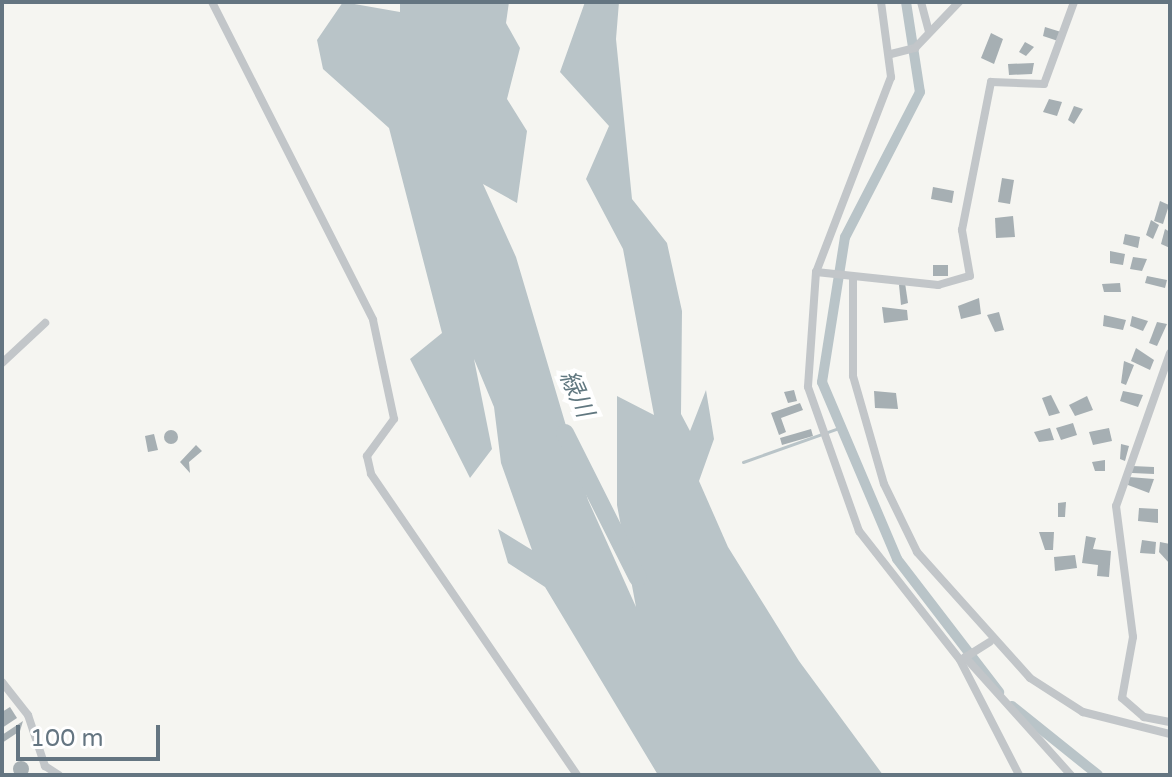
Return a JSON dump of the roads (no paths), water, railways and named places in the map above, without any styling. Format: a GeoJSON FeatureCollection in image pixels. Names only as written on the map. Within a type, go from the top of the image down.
{"type":"FeatureCollection","features":[{"type":"Feature","properties":{"kind":"street"},"geometry":{"type":"LineString","coordinates":[[212,2],[373,320],[394,419],[367,456],[371,474],[577,775]]}},
{"type":"Feature","properties":{"kind":"street"},"geometry":{"type":"LineString","coordinates":[[881,2],[891,54],[882,115],[816,272],[806,369],[824,441],[859,531],[962,659],[1071,775]]}},
{"type":"Feature","properties":{"kind":"street"},"geometry":{"type":"LineString","coordinates":[[921,2],[929,31]]}},
{"type":"Feature","properties":{"kind":"street"},"geometry":{"type":"LineString","coordinates":[[891,54],[915,48],[959,2]]}},
{"type":"Feature","properties":{"kind":"street"},"geometry":{"type":"LineString","coordinates":[[816,272],[853,279],[879,273],[938,285],[970,276],[962,230],[991,82],[1044,84],[1074,2]]}},
{"type":"Feature","properties":{"kind":"street"},"geometry":{"type":"LineString","coordinates":[[853,279],[847,327],[853,376],[884,484],[917,552],[990,642],[1083,712],[1170,734]]}},
{"type":"Feature","properties":{"kind":"street"},"geometry":{"type":"LineString","coordinates":[[2,363],[45,323]]}},
{"type":"Feature","properties":{"kind":"street"},"geometry":{"type":"LineString","coordinates":[[1170,353],[1116,506],[1133,637],[1122,698],[1144,717],[1170,722]]}},
{"type":"Feature","properties":{"kind":"street"},"geometry":{"type":"LineString","coordinates":[[962,659],[990,642]]}},
{"type":"Feature","properties":{"kind":"street"},"geometry":{"type":"LineString","coordinates":[[962,659],[1019,775]]}},
{"type":"Feature","properties":{"kind":"street"},"geometry":{"type":"LineString","coordinates":[[2,682],[28,715],[45,766],[59,775]]}},
{"type":"Feature","properties":{"kind":"waterway"},"geometry":{"type":"LineString","coordinates":[[906,2],[920,92],[845,237],[822,382],[897,559],[999,692]]}},
{"type":"Feature","properties":{"kind":"waterway"},"geometry":{"type":"LineString","coordinates":[[743,462],[842,427]]}},
{"type":"Feature","properties":{"kind":"waterway","name":"緑川"},"geometry":{"type":"LineString","coordinates":[[565,433],[638,578]]}},
{"type":"Feature","properties":{"kind":"waterway"},"geometry":{"type":"LineString","coordinates":[[1012,706],[1098,775]]}}]}
